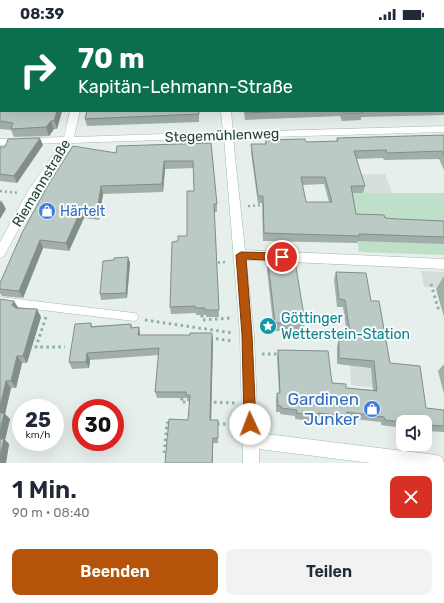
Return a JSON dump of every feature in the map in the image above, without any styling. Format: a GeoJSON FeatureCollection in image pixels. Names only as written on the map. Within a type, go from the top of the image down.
{"type":"FeatureCollection","features":[{"type":"Feature","properties":{"kind":"street","name":"Riemannstraße"},"geometry":{"type":"LineString","coordinates":[[0,253],[32,194],[68,140],[75,112]]}},
{"type":"Feature","properties":{"kind":"street"},"geometry":{"type":"LineString","coordinates":[[226,112],[246,318],[251,463]]}},
{"type":"Feature","properties":{"kind":"street","name":"Stegemühlenweg"},"geometry":{"type":"LineString","coordinates":[[0,142],[229,134],[444,129]]}},
{"type":"Feature","properties":{"kind":"street"},"geometry":{"type":"LineString","coordinates":[[241,258],[444,264]]}},
{"type":"Feature","properties":{"kind":"street"},"geometry":{"type":"LineString","coordinates":[[251,432],[436,463]]}},
{"type":"Feature","properties":{"kind":"lane"},"geometry":{"type":"LineString","coordinates":[[0,301],[100,311],[134,317]]}},
{"type":"Feature","properties":{"kind":"path"},"geometry":{"type":"LineString","coordinates":[[0,191],[32,194]]}},
{"type":"Feature","properties":{"kind":"path"},"geometry":{"type":"LineString","coordinates":[[236,206],[272,205]]}},
{"type":"Feature","properties":{"kind":"path"},"geometry":{"type":"LineString","coordinates":[[208,263],[241,258]]}},
{"type":"Feature","properties":{"kind":"path"},"geometry":{"type":"LineString","coordinates":[[431,284],[438,308],[441,308]]}},
{"type":"Feature","properties":{"kind":"path"},"geometry":{"type":"LineString","coordinates":[[50,307],[36,347],[65,347]]}},
{"type":"Feature","properties":{"kind":"path"},"geometry":{"type":"LineString","coordinates":[[202,315],[202,320],[246,318]]}},
{"type":"Feature","properties":{"kind":"path"},"geometry":{"type":"LineString","coordinates":[[134,317],[137,319],[286,354]]}},
{"type":"Feature","properties":{"kind":"path"},"geometry":{"type":"LineString","coordinates":[[206,338],[247,344]]}},
{"type":"Feature","properties":{"kind":"path"},"geometry":{"type":"LineString","coordinates":[[182,398],[182,402],[197,402]]}},
{"type":"Feature","properties":{"kind":"path"},"geometry":{"type":"LineString","coordinates":[[204,402],[250,403]]}},
{"type":"Feature","properties":{"kind":"path"},"geometry":{"type":"LineString","coordinates":[[171,455],[164,455],[167,423],[175,423]]}},
{"type":"Feature","properties":{"kind":"path"},"geometry":{"type":"LineString","coordinates":[[212,424],[251,432]]}},
{"type":"Feature","properties":{"kind":"shaded area"},"geometry":{"type":"Polygon","coordinates":[[[385,174],[392,193],[344,193],[350,175],[385,174]]]}},
{"type":"Feature","properties":{"kind":"shaded area"},"geometry":{"type":"Polygon","coordinates":[[[421,271],[444,272],[444,288],[424,287],[421,271]]]}},
{"type":"Feature","properties":{"kind":"shaded area"},"geometry":{"type":"Polygon","coordinates":[[[349,347],[383,349],[377,388],[351,385],[349,347]]]}},
{"type":"Feature","properties":{"kind":"green space"},"geometry":{"type":"Polygon","coordinates":[[[344,193],[444,193],[444,255],[359,252],[352,208],[344,193]]]}},
{"type":"Feature","properties":{"kind":"building"},"geometry":{"type":"Polygon","coordinates":[[[0,112],[57,112],[54,121],[51,121],[46,127],[11,129],[13,123],[0,121],[0,112]]]}},
{"type":"Feature","properties":{"kind":"building"},"geometry":{"type":"Polygon","coordinates":[[[87,112],[199,112],[199,114],[85,119],[87,112]]]}},
{"type":"Feature","properties":{"kind":"building"},"geometry":{"type":"Polygon","coordinates":[[[245,112],[266,112],[245,113],[245,112]]]}},
{"type":"Feature","properties":{"kind":"building"},"geometry":{"type":"Polygon","coordinates":[[[344,112],[363,113],[344,113],[344,112]]]}},
{"type":"Feature","properties":{"kind":"building"},"geometry":{"type":"Polygon","coordinates":[[[444,135],[444,155],[442,151],[387,153],[386,150],[354,151],[365,186],[351,186],[356,214],[384,215],[385,218],[444,221],[444,237],[264,233],[263,196],[258,196],[251,144],[266,144],[266,140],[305,139],[306,142],[338,141],[337,138],[444,135]],[[301,177],[306,202],[332,202],[325,177],[301,177]]]}},
{"type":"Feature","properties":{"kind":"building"},"geometry":{"type":"Polygon","coordinates":[[[40,138],[14,176],[0,174],[0,147],[5,147],[8,139],[40,138]]]}},
{"type":"Feature","properties":{"kind":"building"},"geometry":{"type":"Polygon","coordinates":[[[211,143],[217,204],[214,204],[219,310],[205,310],[205,308],[195,308],[195,306],[170,307],[172,242],[178,241],[178,236],[187,236],[187,191],[194,191],[193,161],[164,161],[162,184],[101,186],[97,212],[81,210],[66,243],[40,240],[19,291],[0,289],[0,283],[22,233],[48,185],[73,146],[116,153],[117,146],[211,143]]]}},
{"type":"Feature","properties":{"kind":"building"},"geometry":{"type":"Polygon","coordinates":[[[128,257],[126,293],[100,294],[103,261],[114,260],[114,258],[128,257]]]}},
{"type":"Feature","properties":{"kind":"building"},"geometry":{"type":"Polygon","coordinates":[[[295,261],[305,322],[275,323],[268,262],[295,261]]]}},
{"type":"Feature","properties":{"kind":"building"},"geometry":{"type":"Polygon","coordinates":[[[336,272],[366,273],[371,301],[379,301],[390,363],[420,366],[426,408],[444,410],[444,426],[432,425],[432,415],[396,415],[396,421],[385,420],[384,417],[347,412],[347,416],[318,413],[318,416],[296,413],[297,410],[281,408],[281,406],[278,406],[277,393],[280,393],[278,350],[328,351],[332,383],[346,384],[346,388],[377,391],[374,361],[339,358],[339,340],[351,340],[345,300],[339,299],[336,272]]]}},
{"type":"Feature","properties":{"kind":"building"},"geometry":{"type":"Polygon","coordinates":[[[0,299],[14,301],[12,306],[15,306],[15,308],[37,309],[23,356],[17,356],[11,381],[6,381],[0,407],[0,299]]]}},
{"type":"Feature","properties":{"kind":"building"},"geometry":{"type":"Polygon","coordinates":[[[91,323],[91,327],[131,324],[131,328],[139,327],[138,335],[190,335],[190,333],[212,333],[210,420],[218,420],[218,438],[213,438],[212,463],[165,463],[169,419],[188,420],[190,395],[186,395],[186,392],[155,392],[159,348],[87,353],[86,362],[69,362],[75,324],[91,323]]]}},
{"type":"Feature","properties":{"kind":"building"},"geometry":{"type":"Polygon","coordinates":[[[0,413],[4,413],[0,432],[0,413]]]}},
{"type":"Feature","properties":{"kind":"building"},"geometry":{"type":"Polygon","coordinates":[[[0,439],[4,439],[0,456],[0,439]]]}},
{"type":"Feature","properties":{"kind":"place","name":"Härtelt"},"geometry":{"type":"Point","coordinates":[47,211]}},
{"type":"Feature","properties":{"kind":"place","name":"Göttinger Wetterstein-Station"},"geometry":{"type":"Point","coordinates":[268,326]}},
{"type":"Feature","properties":{"kind":"place","name":"Gardinen Junker"},"geometry":{"type":"Point","coordinates":[372,409]}},
{"type":"Feature","properties":{"kind":"route"},"geometry":{"type":"LineString","coordinates":[[250,424],[247,335],[241,255],[282,257]]}}]}
